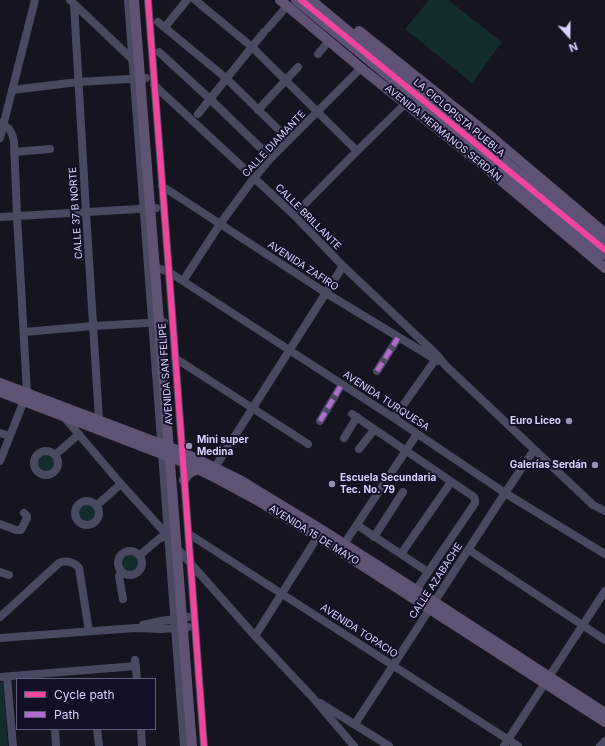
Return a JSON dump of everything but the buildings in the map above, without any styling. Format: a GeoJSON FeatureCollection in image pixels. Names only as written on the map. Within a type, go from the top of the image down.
{"type":"FeatureCollection","features":[{"type":"Feature","properties":{"kind":"main road"},"geometry":{"type":"LineString","coordinates":[[296,0],[354,48],[408,98],[496,166],[605,255]]}},
{"type":"Feature","properties":{"kind":"main road"},"geometry":{"type":"LineString","coordinates":[[311,0],[586,230]]}},
{"type":"Feature","properties":{"kind":"main road"},"geometry":{"type":"LineString","coordinates":[[321,0],[494,139],[605,232]]}},
{"type":"Feature","properties":{"kind":"main road","name":"AVENIDA SAN FELIPE"},"geometry":{"type":"LineString","coordinates":[[134,3],[150,208],[161,269],[158,322],[172,453],[180,552],[182,623],[192,746]]}},
{"type":"Feature","properties":{"kind":"main road","name":"AVENIDA HERMANOS SERDÁN"},"geometry":{"type":"LineString","coordinates":[[283,3],[361,68],[408,98],[431,123],[480,163],[591,245],[605,268]]}},
{"type":"Feature","properties":{"kind":"main road"},"geometry":{"type":"LineString","coordinates":[[322,21],[327,39]]}},
{"type":"Feature","properties":{"kind":"main road"},"geometry":{"type":"LineString","coordinates":[[354,48],[357,55],[368,66],[373,77]]}},
{"type":"Feature","properties":{"kind":"main road"},"geometry":{"type":"LineString","coordinates":[[480,163],[496,166]]}},
{"type":"Feature","properties":{"kind":"main road"},"geometry":{"type":"LineString","coordinates":[[508,164],[535,174]]}},
{"type":"Feature","properties":{"kind":"main road"},"geometry":{"type":"LineString","coordinates":[[584,215],[591,245]]}},
{"type":"Feature","properties":{"kind":"main road"},"geometry":{"type":"LineString","coordinates":[[584,215],[586,230],[591,245]]}},
{"type":"Feature","properties":{"kind":"main road"},"geometry":{"type":"LineString","coordinates":[[591,245],[605,245]]}},
{"type":"Feature","properties":{"kind":"main road","name":"AVENIDA 15 DE MAYO"},"geometry":{"type":"LineString","coordinates":[[0,383],[26,398],[64,416],[172,453],[200,469],[212,471]]}},
{"type":"Feature","properties":{"kind":"main road","name":"AVENIDA 15 DE MAYO"},"geometry":{"type":"LineString","coordinates":[[0,392],[56,405],[99,420],[212,471],[255,499],[320,534],[547,680],[605,713]]}},
{"type":"Feature","properties":{"kind":"main road"},"geometry":{"type":"LineString","coordinates":[[184,480],[189,472],[200,469]]}},
{"type":"Feature","properties":{"kind":"main road","name":"AVENIDA 15 DE MAYO"},"geometry":{"type":"LineString","coordinates":[[320,534],[344,544],[416,590],[432,606]]}},
{"type":"Feature","properties":{"kind":"main road","name":"AVENIDA SAN FELIPE"},"geometry":{"type":"LineString","coordinates":[[182,623],[198,746]]}},
{"type":"Feature","properties":{"kind":"main road","name":"AVENIDA 15 DE MAYO"},"geometry":{"type":"LineString","coordinates":[[547,680],[605,722]]}},
{"type":"Feature","properties":{"kind":"street"},"geometry":{"type":"LineString","coordinates":[[0,138],[2,124],[35,0]]}},
{"type":"Feature","properties":{"kind":"street","name":"AVENIDA SAN FELIPE"},"geometry":{"type":"LineString","coordinates":[[148,0],[162,186],[161,269],[175,358],[168,536],[182,623],[184,746]]}},
{"type":"Feature","properties":{"kind":"street"},"geometry":{"type":"LineString","coordinates":[[165,27],[187,0]]}},
{"type":"Feature","properties":{"kind":"street"},"geometry":{"type":"LineString","coordinates":[[195,0],[252,48],[357,151]]}},
{"type":"Feature","properties":{"kind":"street"},"geometry":{"type":"LineString","coordinates":[[72,2],[132,59]]}},
{"type":"Feature","properties":{"kind":"street","name":"CALLE 37 B NORTE"},"geometry":{"type":"LineString","coordinates":[[72,2],[99,420]]}},
{"type":"Feature","properties":{"kind":"street","name":"AVENIDA SAN FELIPE"},"geometry":{"type":"LineString","coordinates":[[134,3],[132,59],[140,78]]}},
{"type":"Feature","properties":{"kind":"street"},"geometry":{"type":"LineString","coordinates":[[198,114],[266,30],[283,3]]}},
{"type":"Feature","properties":{"kind":"street"},"geometry":{"type":"LineString","coordinates":[[158,22],[227,79],[289,140]]}},
{"type":"Feature","properties":{"kind":"street"},"geometry":{"type":"LineString","coordinates":[[318,54],[327,39]]}},
{"type":"Feature","properties":{"kind":"street"},"geometry":{"type":"LineString","coordinates":[[159,52],[271,158]]}},
{"type":"Feature","properties":{"kind":"street"},"geometry":{"type":"LineString","coordinates":[[258,110],[298,67]]}},
{"type":"Feature","properties":{"kind":"street","name":"CALLE DIAMANTE"},"geometry":{"type":"LineString","coordinates":[[184,281],[220,224],[254,178],[271,158],[361,68]]}},
{"type":"Feature","properties":{"kind":"street"},"geometry":{"type":"LineString","coordinates":[[12,90],[78,82],[140,78]]}},
{"type":"Feature","properties":{"kind":"street","name":"CALLE BRILLANTE"},"geometry":{"type":"LineString","coordinates":[[154,85],[294,215],[437,358],[534,450],[593,505],[605,511]]}},
{"type":"Feature","properties":{"kind":"street"},"geometry":{"type":"LineString","coordinates":[[294,215],[408,98]]}},
{"type":"Feature","properties":{"kind":"street"},"geometry":{"type":"LineString","coordinates":[[0,461],[26,398],[14,142],[9,128],[2,124]]}},
{"type":"Feature","properties":{"kind":"street"},"geometry":{"type":"LineString","coordinates":[[14,152],[50,149]]}},
{"type":"Feature","properties":{"kind":"street","name":"AVENIDA ZAFIRO"},"geometry":{"type":"LineString","coordinates":[[162,186],[326,293],[398,338],[437,358]]}},
{"type":"Feature","properties":{"kind":"street"},"geometry":{"type":"LineString","coordinates":[[0,216],[150,208]]}},
{"type":"Feature","properties":{"kind":"street","name":"AVENIDA SAN FELIPE"},"geometry":{"type":"LineString","coordinates":[[150,208],[158,322],[172,453],[184,480],[204,746]]}},
{"type":"Feature","properties":{"kind":"street"},"geometry":{"type":"LineString","coordinates":[[212,471],[344,266]]}},
{"type":"Feature","properties":{"kind":"street","name":"AVENIDA TURQUESA"},"geometry":{"type":"LineString","coordinates":[[161,269],[184,281],[290,350],[505,493],[605,554]]}},
{"type":"Feature","properties":{"kind":"street"},"geometry":{"type":"LineString","coordinates":[[24,332],[158,322]]}},
{"type":"Feature","properties":{"kind":"street"},"geometry":{"type":"LineString","coordinates":[[377,371],[398,338]]}},
{"type":"Feature","properties":{"kind":"street"},"geometry":{"type":"LineString","coordinates":[[175,358],[308,444]]}},
{"type":"Feature","properties":{"kind":"street"},"geometry":{"type":"LineString","coordinates":[[394,418],[437,358]]}},
{"type":"Feature","properties":{"kind":"street"},"geometry":{"type":"LineString","coordinates":[[320,421],[342,384]]}},
{"type":"Feature","properties":{"kind":"street"},"geometry":{"type":"LineString","coordinates":[[56,405],[121,484],[168,536],[180,552],[314,699],[354,746]]}},
{"type":"Feature","properties":{"kind":"street"},"geometry":{"type":"LineString","coordinates":[[344,438],[355,416],[475,500],[475,503],[416,590]]}},
{"type":"Feature","properties":{"kind":"street"},"geometry":{"type":"LineString","coordinates":[[359,449],[374,430]]}},
{"type":"Feature","properties":{"kind":"street"},"geometry":{"type":"LineString","coordinates":[[0,433],[10,436]]}},
{"type":"Feature","properties":{"kind":"street"},"geometry":{"type":"LineString","coordinates":[[55,455],[79,434]]}},
{"type":"Feature","properties":{"kind":"street"},"geometry":{"type":"LineString","coordinates":[[344,544],[417,434]]}},
{"type":"Feature","properties":{"kind":"street","name":"CALLE AZABACHE"},"geometry":{"type":"LineString","coordinates":[[356,724],[534,450]]}},
{"type":"Feature","properties":{"kind":"street"},"geometry":{"type":"LineString","coordinates":[[401,554],[450,482]]}},
{"type":"Feature","properties":{"kind":"street"},"geometry":{"type":"LineString","coordinates":[[97,505],[121,484]]}},
{"type":"Feature","properties":{"kind":"street"},"geometry":{"type":"LineString","coordinates":[[374,536],[403,492]]}},
{"type":"Feature","properties":{"kind":"street"},"geometry":{"type":"LineString","coordinates":[[0,524],[16,530],[21,530],[27,518],[24,513]]}},
{"type":"Feature","properties":{"kind":"street"},"geometry":{"type":"LineString","coordinates":[[357,525],[428,572]]}},
{"type":"Feature","properties":{"kind":"street","name":"AVENIDA TOPACIO"},"geometry":{"type":"LineString","coordinates":[[189,534],[393,665],[507,743],[518,746]]}},
{"type":"Feature","properties":{"kind":"street"},"geometry":{"type":"LineString","coordinates":[[255,636],[320,534]]}},
{"type":"Feature","properties":{"kind":"street"},"geometry":{"type":"LineString","coordinates":[[140,555],[160,538],[168,536]]}},
{"type":"Feature","properties":{"kind":"street"},"geometry":{"type":"LineString","coordinates":[[132,550],[140,555],[142,564],[138,572],[135,574],[126,575],[121,572],[117,564],[123,552],[132,550]]}},
{"type":"Feature","properties":{"kind":"street"},"geometry":{"type":"LineString","coordinates":[[469,550],[605,640]]}},
{"type":"Feature","properties":{"kind":"street"},"geometry":{"type":"LineString","coordinates":[[0,617],[59,562],[64,561],[75,564],[79,568],[89,631]]}},
{"type":"Feature","properties":{"kind":"street"},"geometry":{"type":"LineString","coordinates":[[0,572],[9,575]]}},
{"type":"Feature","properties":{"kind":"street"},"geometry":{"type":"LineString","coordinates":[[121,572],[119,576],[123,599]]}},
{"type":"Feature","properties":{"kind":"street"},"geometry":{"type":"LineString","coordinates":[[507,743],[605,591]]}},
{"type":"Feature","properties":{"kind":"street"},"geometry":{"type":"LineString","coordinates":[[0,638],[182,623]]}},
{"type":"Feature","properties":{"kind":"street"},"geometry":{"type":"LineString","coordinates":[[13,746],[4,677],[50,676],[135,663],[137,678]]}},
{"type":"Feature","properties":{"kind":"street"},"geometry":{"type":"LineString","coordinates":[[92,670],[92,678]]}},
{"type":"Feature","properties":{"kind":"street"},"geometry":{"type":"LineString","coordinates":[[314,699],[389,746]]}},
{"type":"Feature","properties":{"kind":"street"},"geometry":{"type":"LineString","coordinates":[[55,730],[56,746]]}},
{"type":"Feature","properties":{"kind":"street"},"geometry":{"type":"LineString","coordinates":[[97,730],[99,746]]}},
{"type":"Feature","properties":{"kind":"street"},"geometry":{"type":"LineString","coordinates":[[141,730],[142,746]]}},
{"type":"Feature","properties":{"kind":"street"},"geometry":{"type":"LineString","coordinates":[[600,746],[605,741]]}},
{"type":"Feature","properties":{"kind":"green space"},"geometry":{"type":"Polygon","coordinates":[[[429,0],[448,0],[502,42],[472,83],[405,29],[429,0]]]}},
{"type":"Feature","properties":{"kind":"green space"},"geometry":{"type":"Polygon","coordinates":[[[44,452],[54,456],[56,466],[47,474],[37,470],[35,459],[44,452]]]}},
{"type":"Feature","properties":{"kind":"green space"},"geometry":{"type":"Polygon","coordinates":[[[86,502],[96,506],[97,516],[88,524],[78,520],[76,509],[86,502]]]}},
{"type":"Feature","properties":{"kind":"green space"},"geometry":{"type":"Polygon","coordinates":[[[128,552],[138,556],[140,566],[131,574],[121,570],[119,559],[128,552]]]}},
{"type":"Feature","properties":{"kind":"green space"},"geometry":{"type":"Polygon","coordinates":[[[0,683],[3,683],[8,746],[0,746],[0,683]]]}},
{"type":"Feature","properties":{"kind":"marked path"},"geometry":{"type":"LineString","coordinates":[[377,371],[398,338]]}},
{"type":"Feature","properties":{"kind":"marked path"},"geometry":{"type":"LineString","coordinates":[[320,421],[342,384]]}},
{"type":"Feature","properties":{"kind":"cycle path"},"geometry":{"type":"LineString","coordinates":[[148,0],[204,746]]}},
{"type":"Feature","properties":{"kind":"cycle path","name":"LA CICLOPISTA PUEBLA"},"geometry":{"type":"LineString","coordinates":[[301,0],[605,250]]}},
{"type":"Feature","properties":{"kind":"place","name":"Euro Liceo"},"geometry":{"type":"Point","coordinates":[569,421]}},
{"type":"Feature","properties":{"kind":"place","name":"Mini super Medina"},"geometry":{"type":"Point","coordinates":[189,446]}},
{"type":"Feature","properties":{"kind":"place","name":"Galerías Serdán"},"geometry":{"type":"Point","coordinates":[595,465]}},
{"type":"Feature","properties":{"kind":"place","name":"Escuela Secundaria Tec. No. 79"},"geometry":{"type":"Point","coordinates":[332,484]}}]}
